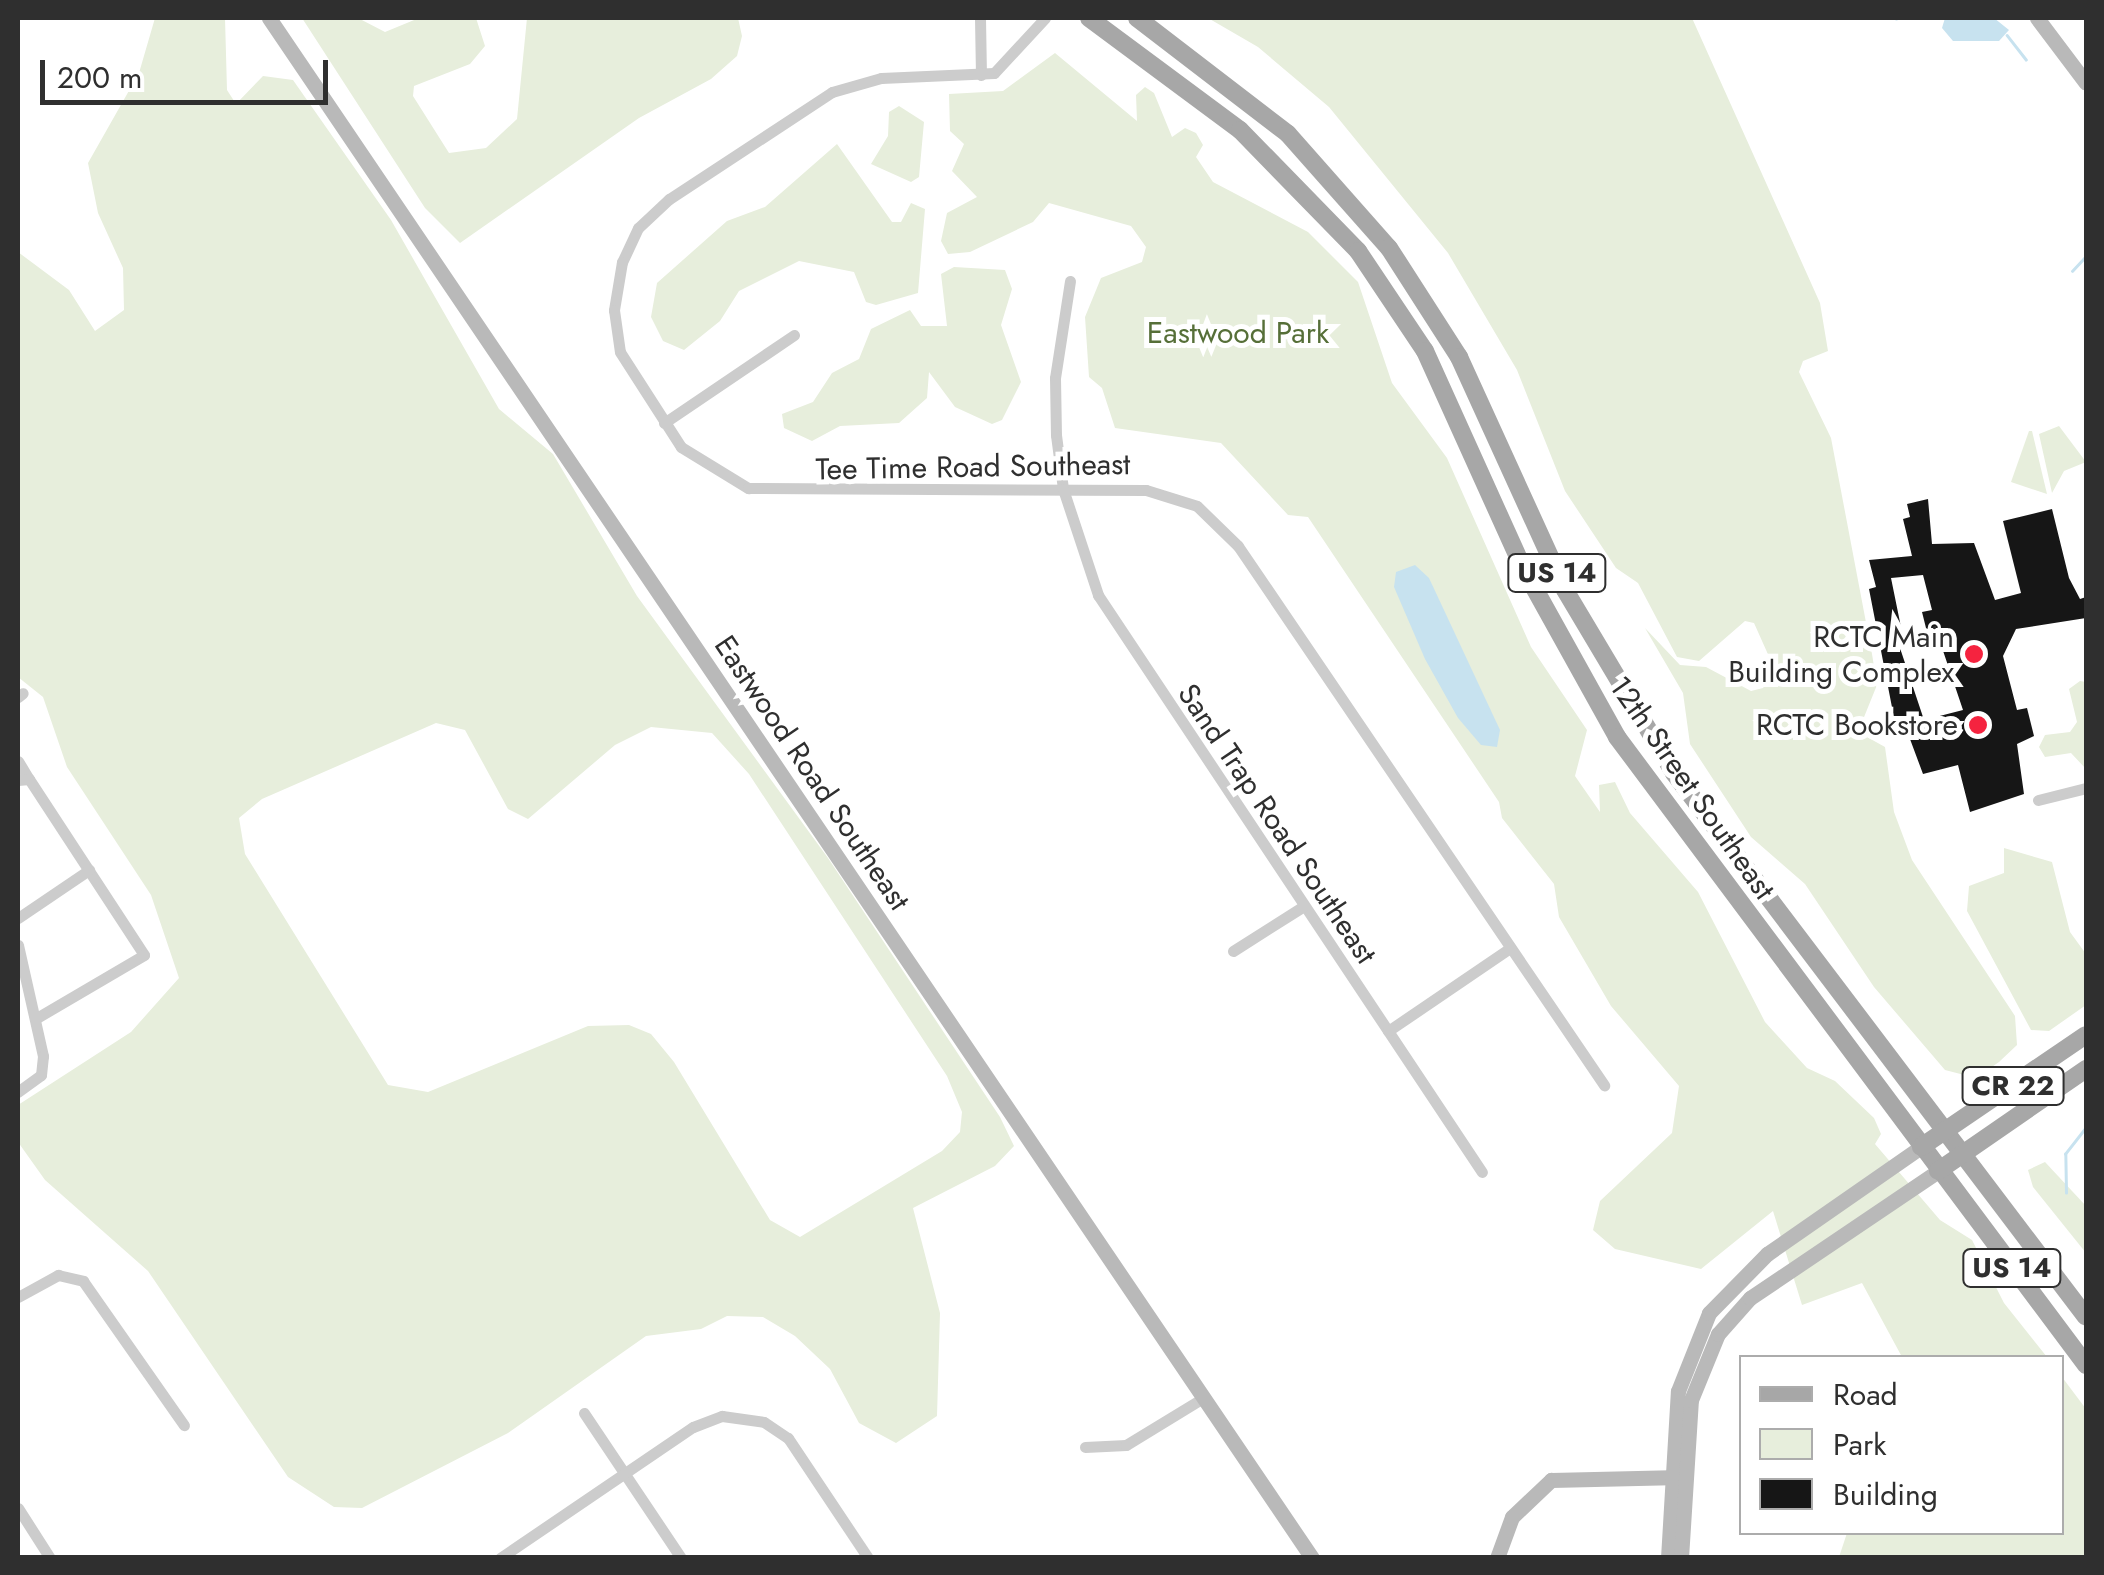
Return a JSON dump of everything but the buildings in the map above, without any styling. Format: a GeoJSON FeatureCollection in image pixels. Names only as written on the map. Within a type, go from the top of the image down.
{"type":"FeatureCollection","features":[{"type":"Feature","properties":{"kind":"main road","name":"12th Street Southeast"},"geometry":{"type":"LineString","coordinates":[[1088,18],[1276,162],[1380,282],[1444,388],[1522,566],[1608,723],[1938,1171]]}},
{"type":"Feature","properties":{"kind":"main road","name":"12th Street Southeast"},"geometry":{"type":"LineString","coordinates":[[1138,18],[1288,134],[1399,262],[1459,357],[1565,590],[1639,721],[1710,825],[1962,1154]]}},
{"type":"Feature","properties":{"kind":"main road","name":"CR 22"},"geometry":{"type":"LineString","coordinates":[[1921,1147],[2086,1035]]}},
{"type":"Feature","properties":{"kind":"main road","name":"CR 22"},"geometry":{"type":"LineString","coordinates":[[1938,1171],[2086,1069]]}},
{"type":"Feature","properties":{"kind":"main road","name":"US 14"},"geometry":{"type":"LineString","coordinates":[[1962,1154],[2086,1317]]}},
{"type":"Feature","properties":{"kind":"main road","name":"US 14"},"geometry":{"type":"LineString","coordinates":[[1938,1171],[2086,1365]]}},
{"type":"Feature","properties":{"kind":"street","name":"Eastwood Road Southeast"},"geometry":{"type":"LineString","coordinates":[[269,18],[1312,1558]]}},
{"type":"Feature","properties":{"kind":"street"},"geometry":{"type":"LineString","coordinates":[[980,18],[981,74],[1006,66],[1046,18]]}},
{"type":"Feature","properties":{"kind":"street"},"geometry":{"type":"LineString","coordinates":[[2037,18],[2086,84]]}},
{"type":"Feature","properties":{"kind":"street","name":"Tee Time Road Southeast"},"geometry":{"type":"LineString","coordinates":[[981,74],[881,78],[832,92],[651,214],[622,262],[614,310],[620,352],[664,423],[708,469],[774,493],[1063,489],[1165,494],[1198,506],[1224,529],[1604,1085]]}},
{"type":"Feature","properties":{"kind":"street","name":"Sand Trap Road Southeast"},"geometry":{"type":"LineString","coordinates":[[1070,280],[1054,378],[1063,489],[1084,564],[1124,644],[1482,1172]]}},
{"type":"Feature","properties":{"kind":"street"},"geometry":{"type":"LineString","coordinates":[[664,423],[794,335]]}},
{"type":"Feature","properties":{"kind":"street"},"geometry":{"type":"LineString","coordinates":[[18,761],[23,780],[144,955],[35,1019]]}},
{"type":"Feature","properties":{"kind":"street"},"geometry":{"type":"LineString","coordinates":[[2038,800],[2086,788]]}},
{"type":"Feature","properties":{"kind":"street"},"geometry":{"type":"LineString","coordinates":[[18,918],[88,870]]}},
{"type":"Feature","properties":{"kind":"street"},"geometry":{"type":"LineString","coordinates":[[1233,951],[1304,906]]}},
{"type":"Feature","properties":{"kind":"street"},"geometry":{"type":"LineString","coordinates":[[18,945],[35,1019],[42,1076],[18,1092]]}},
{"type":"Feature","properties":{"kind":"street"},"geometry":{"type":"LineString","coordinates":[[1388,1031],[1510,948]]}},
{"type":"Feature","properties":{"kind":"street"},"geometry":{"type":"LineString","coordinates":[[1681,1558],[1678,1477],[1683,1370],[1717,1302],[1766,1254],[1921,1147]]}},
{"type":"Feature","properties":{"kind":"street"},"geometry":{"type":"LineString","coordinates":[[1668,1558],[1678,1477],[1698,1374],[1728,1320],[1938,1171]]}},
{"type":"Feature","properties":{"kind":"street"},"geometry":{"type":"LineString","coordinates":[[18,1297],[58,1275],[83,1281],[184,1425]]}},
{"type":"Feature","properties":{"kind":"street"},"geometry":{"type":"LineString","coordinates":[[1086,1448],[1126,1445],[1202,1398]]}},
{"type":"Feature","properties":{"kind":"street"},"geometry":{"type":"LineString","coordinates":[[584,1413],[682,1558]]}},
{"type":"Feature","properties":{"kind":"street"},"geometry":{"type":"LineString","coordinates":[[500,1558],[707,1420],[764,1422],[797,1450],[868,1558]]}},
{"type":"Feature","properties":{"kind":"street"},"geometry":{"type":"LineString","coordinates":[[1496,1558],[1512,1517],[1551,1480],[1678,1477]]}},
{"type":"Feature","properties":{"kind":"street"},"geometry":{"type":"LineString","coordinates":[[18,1508],[50,1558]]}},
{"type":"Feature","properties":{"kind":"green space"},"geometry":{"type":"Polygon","coordinates":[[[155,18],[225,18],[227,90],[236,104],[263,76],[293,80],[391,220],[499,409],[553,454],[637,596],[828,858],[1000,1117],[1014,1146],[995,1166],[913,1208],[940,1313],[937,1416],[896,1443],[859,1423],[830,1369],[795,1336],[763,1317],[727,1316],[701,1329],[646,1336],[508,1433],[362,1508],[334,1507],[288,1477],[148,1271],[45,1180],[18,1142],[18,1105],[131,1032],[179,978],[151,895],[67,767],[43,697],[18,677],[18,252],[69,290],[95,331],[124,310],[123,268],[98,213],[88,163],[139,73],[155,18]],[[436,723],[262,799],[239,818],[245,854],[388,1085],[428,1092],[588,1026],[629,1025],[651,1034],[674,1062],[770,1220],[800,1237],[942,1151],[960,1132],[962,1112],[947,1076],[749,774],[712,733],[651,727],[615,745],[528,819],[508,809],[465,730],[436,723]]]}},
{"type":"Feature","properties":{"kind":"green space"},"geometry":{"type":"Polygon","coordinates":[[[302,18],[358,18],[385,32],[419,18],[476,18],[485,46],[470,64],[414,86],[413,96],[449,153],[486,148],[517,119],[527,18],[738,18],[742,36],[737,56],[711,79],[639,118],[460,243],[425,208],[302,18]]]}},
{"type":"Feature","properties":{"kind":"green space"},"geometry":{"type":"Polygon","coordinates":[[[1208,18],[1692,18],[1820,303],[1828,351],[1803,361],[1799,372],[1831,438],[1872,654],[1877,685],[1858,732],[1885,747],[1894,812],[1912,860],[2015,1016],[2017,1045],[1999,1062],[1976,1078],[1945,1070],[1874,987],[1805,884],[1751,837],[1690,744],[1683,693],[1645,628],[1680,665],[1706,667],[1751,691],[1763,688],[1775,670],[1754,623],[1745,621],[1699,661],[1677,657],[1638,583],[1616,568],[1565,491],[1517,370],[1448,253],[1329,107],[1258,47],[1208,18]]]}},
{"type":"Feature","properties":{"kind":"green space","name":"Eastwood Park"},"geometry":{"type":"Polygon","coordinates":[[[1055,53],[1137,121],[1136,95],[1145,87],[1154,93],[1172,137],[1185,128],[1196,133],[1203,145],[1196,157],[1213,182],[1308,232],[1358,282],[1392,383],[1447,458],[1531,647],[1587,730],[1575,776],[1600,812],[1599,785],[1615,782],[1630,813],[1698,892],[1765,1022],[1807,1068],[1835,1081],[1874,1118],[1881,1134],[1875,1144],[1940,1220],[1972,1240],[2004,1303],[2045,1355],[1901,1355],[1862,1283],[1802,1305],[1773,1211],[1701,1269],[1615,1249],[1593,1230],[1600,1201],[1672,1133],[1679,1086],[1611,1006],[1559,917],[1554,884],[1502,818],[1499,802],[1308,517],[1288,515],[1221,443],[1115,428],[1102,388],[1089,377],[1085,317],[1101,278],[1142,262],[1146,247],[1131,226],[1049,203],[1033,222],[970,252],[948,254],[941,241],[947,213],[977,197],[952,171],[964,144],[950,131],[949,94],[1003,91],[1055,53]]]}},
{"type":"Feature","properties":{"kind":"green space"},"geometry":{"type":"Polygon","coordinates":[[[899,106],[924,122],[919,177],[911,182],[871,164],[888,136],[889,112],[899,106]]]}},
{"type":"Feature","properties":{"kind":"green space"},"geometry":{"type":"Polygon","coordinates":[[[837,144],[892,222],[901,222],[911,203],[925,209],[918,293],[876,305],[866,302],[854,272],[799,261],[739,291],[720,321],[684,350],[663,341],[651,317],[657,283],[727,221],[765,207],[837,144]]]}},
{"type":"Feature","properties":{"kind":"green space"},"geometry":{"type":"Polygon","coordinates":[[[954,267],[1005,270],[1012,289],[1001,325],[1021,382],[1002,420],[992,424],[955,407],[929,372],[927,398],[899,423],[840,426],[812,441],[784,428],[782,414],[813,402],[832,373],[859,359],[871,329],[910,310],[921,326],[947,326],[941,274],[954,267]]]}},
{"type":"Feature","properties":{"kind":"green space"},"geometry":{"type":"Polygon","coordinates":[[[2059,426],[2086,462],[2064,471],[2052,493],[2039,434],[2059,426]]]}},
{"type":"Feature","properties":{"kind":"green space"},"geometry":{"type":"Polygon","coordinates":[[[2032,431],[2047,494],[2011,482],[2032,431]]]}},
{"type":"Feature","properties":{"kind":"green space"},"geometry":{"type":"Polygon","coordinates":[[[2080,681],[2086,682],[2086,769],[2071,753],[2045,757],[2039,747],[2045,735],[2070,732],[2077,722],[2069,689],[2080,681]]]}},
{"type":"Feature","properties":{"kind":"green space"},"geometry":{"type":"Polygon","coordinates":[[[2004,848],[2052,862],[2070,932],[2086,954],[2086,1005],[2049,1031],[2031,1030],[1967,911],[1969,886],[2004,873],[2004,848]]]}},
{"type":"Feature","properties":{"kind":"green space"},"geometry":{"type":"Polygon","coordinates":[[[2045,1162],[2086,1206],[2086,1253],[2033,1187],[2028,1170],[2045,1162]]]}},
{"type":"Feature","properties":{"kind":"green space"},"geometry":{"type":"Polygon","coordinates":[[[2064,1380],[2086,1409],[2086,1557],[1839,1557],[1846,1535],[2064,1535],[2064,1380]]]}},
{"type":"Feature","properties":{"kind":"water"},"geometry":{"type":"Polygon","coordinates":[[[1945,18],[1994,18],[2009,30],[1999,41],[1953,41],[1942,28],[1945,18]]]}},
{"type":"Feature","properties":{"kind":"water"},"geometry":{"type":"Polygon","coordinates":[[[1415,565],[1429,578],[1500,730],[1497,747],[1481,745],[1458,718],[1425,659],[1394,587],[1396,572],[1415,565]]]}},
{"type":"Feature","properties":{"kind":"waterway"},"geometry":{"type":"LineString","coordinates":[[2007,35],[2026,59]]}},
{"type":"Feature","properties":{"kind":"waterway"},"geometry":{"type":"LineString","coordinates":[[2072,271],[2086,256]]}},
{"type":"Feature","properties":{"kind":"waterway"},"geometry":{"type":"LineString","coordinates":[[2066,1193],[2065,1154],[2086,1127]]}},
{"type":"Feature","properties":{"kind":"place","name":"RCTC Main Building Complex"},"geometry":{"type":"Point","coordinates":[1974,654]}},
{"type":"Feature","properties":{"kind":"place","name":"RCTC Bookstore"},"geometry":{"type":"Point","coordinates":[1978,725]}}]}
